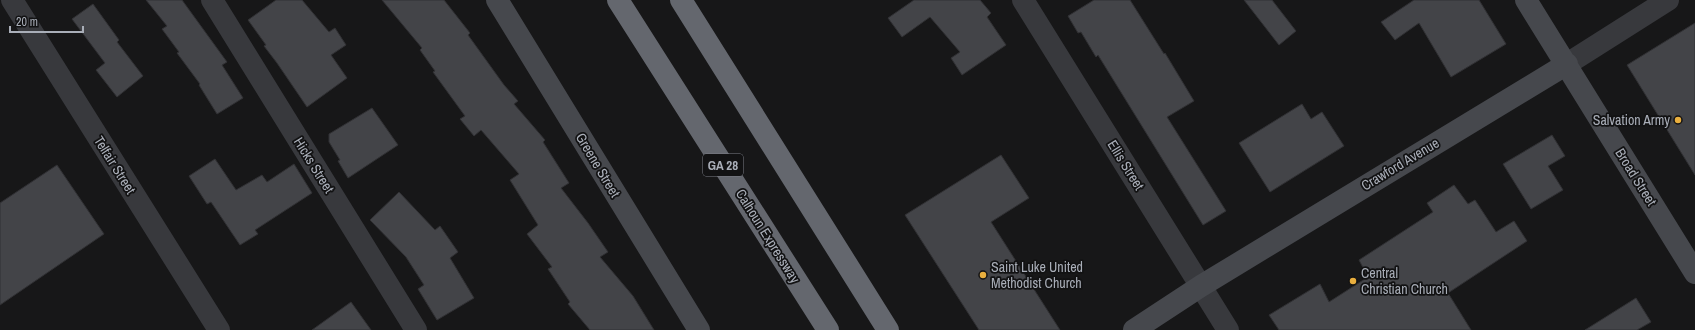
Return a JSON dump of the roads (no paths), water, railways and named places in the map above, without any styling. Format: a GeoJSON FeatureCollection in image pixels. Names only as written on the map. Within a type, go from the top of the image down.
{"type":"FeatureCollection","features":[{"type":"Feature","properties":{"kind":"highway","name":"Calhoun Expressway"},"geometry":{"type":"LineString","coordinates":[[618,0],[828,330]]}},
{"type":"Feature","properties":{"kind":"highway"},"geometry":{"type":"LineString","coordinates":[[681,0],[888,330]]}},
{"type":"Feature","properties":{"kind":"street","name":"Telfair Street"},"geometry":{"type":"LineString","coordinates":[[12,0],[219,330]]}},
{"type":"Feature","properties":{"kind":"street","name":"Hicks Street"},"geometry":{"type":"LineString","coordinates":[[212,0],[416,330]]}},
{"type":"Feature","properties":{"kind":"street","name":"Greene Street"},"geometry":{"type":"LineString","coordinates":[[497,0],[699,330]]}},
{"type":"Feature","properties":{"kind":"street","name":"Ellis Street"},"geometry":{"type":"LineString","coordinates":[[1024,0],[1228,330]]}},
{"type":"Feature","properties":{"kind":"street","name":"Broad Street"},"geometry":{"type":"LineString","coordinates":[[1526,0],[1695,273]]}},
{"type":"Feature","properties":{"kind":"street","name":"Crawford Avenue"},"geometry":{"type":"LineString","coordinates":[[1134,330],[1200,286],[1567,64],[1668,0]]}},
{"type":"Feature","properties":{"kind":"place","name":"Salvation Army"},"geometry":{"type":"Point","coordinates":[1678,120]}},
{"type":"Feature","properties":{"kind":"place","name":"Saint Luke United Methodist Church"},"geometry":{"type":"Point","coordinates":[983,275]}},
{"type":"Feature","properties":{"kind":"place","name":"Central Christian Church"},"geometry":{"type":"Point","coordinates":[1353,281]}}]}
